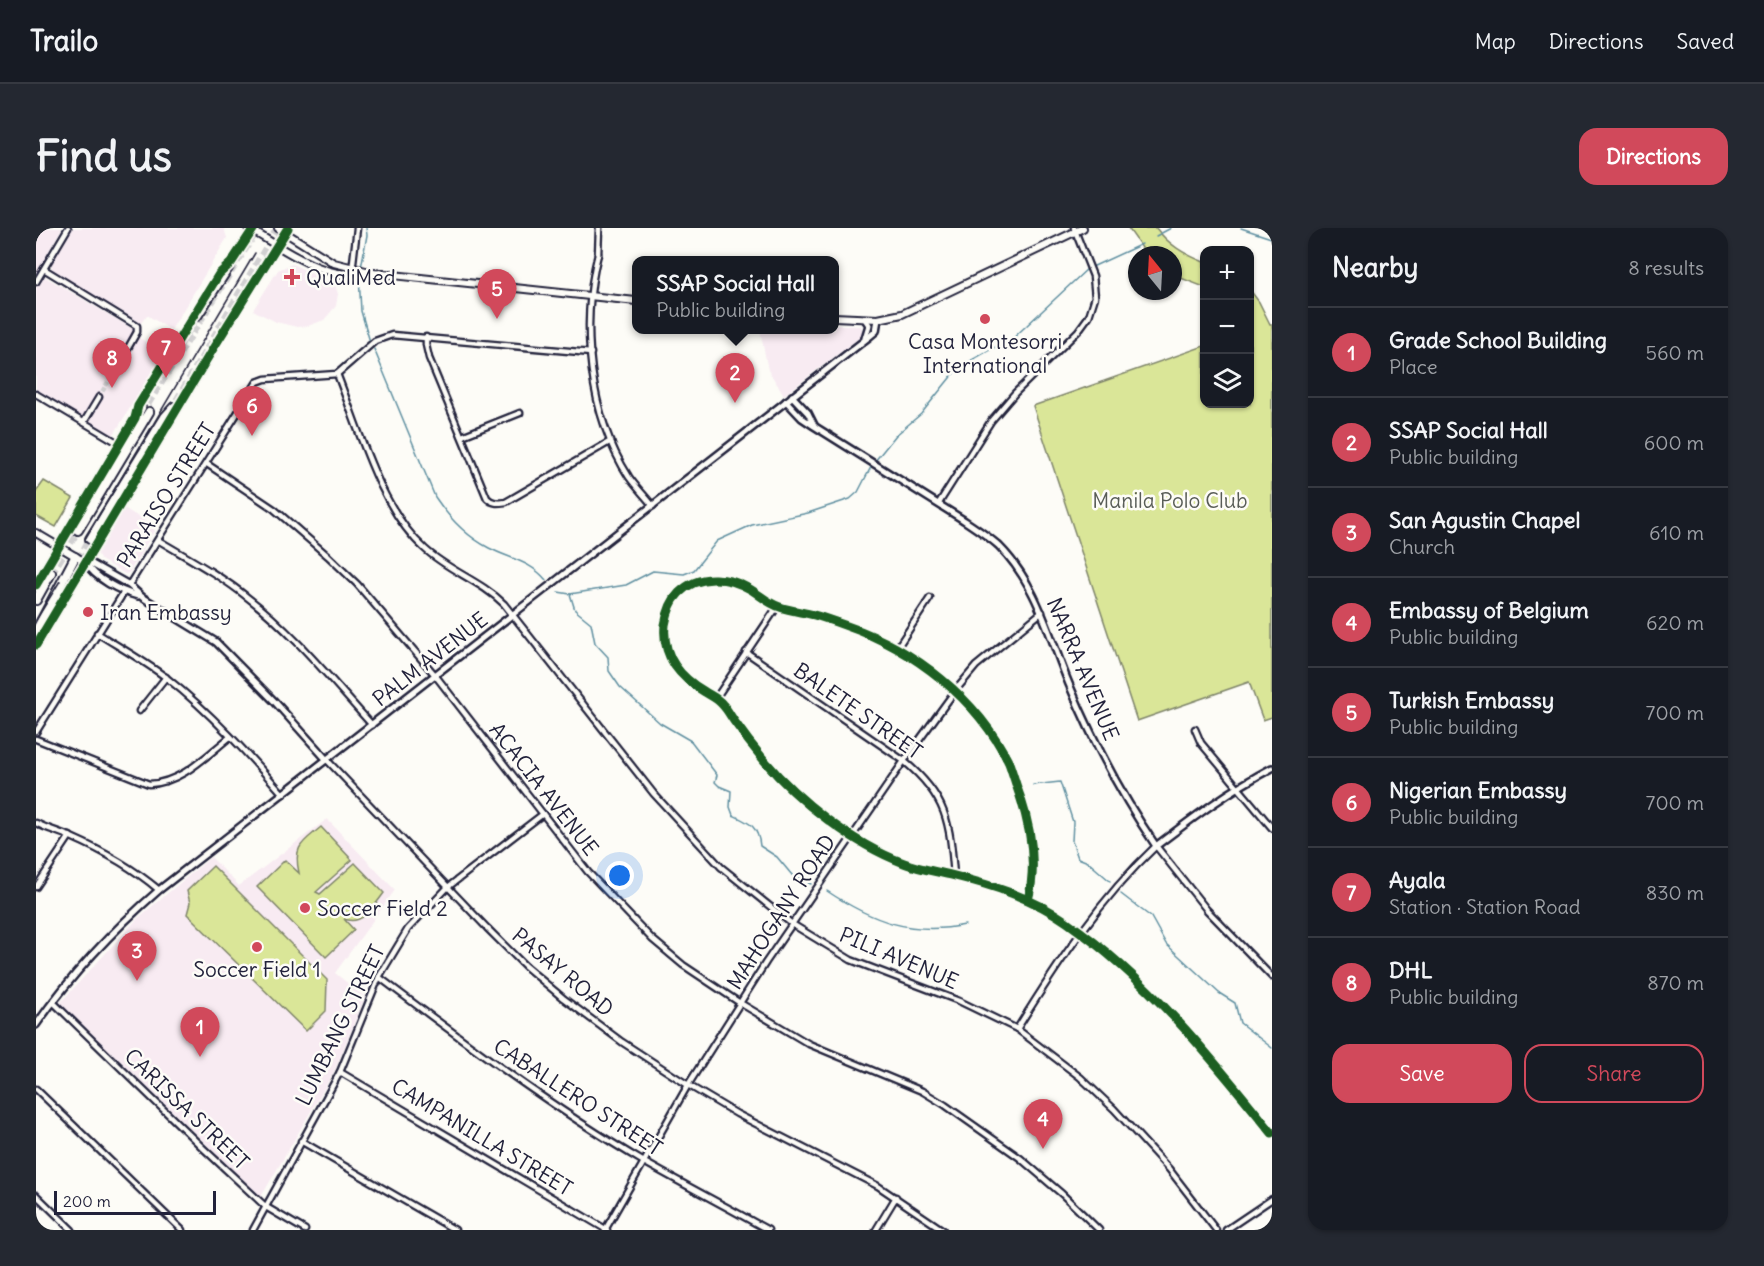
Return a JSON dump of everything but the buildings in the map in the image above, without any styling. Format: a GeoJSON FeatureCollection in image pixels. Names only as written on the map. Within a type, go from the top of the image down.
{"type":"FeatureCollection","features":[{"type":"Feature","properties":{"kind":"highway"},"geometry":{"type":"LineString","coordinates":[[197,316],[251,229]]}},
{"type":"Feature","properties":{"kind":"highway"},"geometry":{"type":"LineString","coordinates":[[223,332],[278,246],[284,229]]}},
{"type":"Feature","properties":{"kind":"highway"},"geometry":{"type":"LineString","coordinates":[[36,645],[214,347]]}},
{"type":"Feature","properties":{"kind":"highway"},"geometry":{"type":"LineString","coordinates":[[90,539],[165,417],[186,393]]}},
{"type":"Feature","properties":{"kind":"highway"},"geometry":{"type":"LineString","coordinates":[[36,585],[141,408]]}},
{"type":"Feature","properties":{"kind":"highway"},"geometry":{"type":"LineString","coordinates":[[78,530],[149,412]]}},
{"type":"Feature","properties":{"kind":"highway"},"geometry":{"type":"LineString","coordinates":[[36,631],[75,557]]}},
{"type":"Feature","properties":{"kind":"highway"},"geometry":{"type":"LineString","coordinates":[[36,600],[51,573]]}},
{"type":"Feature","properties":{"kind":"main road"},"geometry":{"type":"LineString","coordinates":[[839,317],[878,319],[902,314],[1083,228]]}},
{"type":"Feature","properties":{"kind":"main road"},"geometry":{"type":"LineString","coordinates":[[251,229],[317,267],[352,276],[374,273]]}},
{"type":"Feature","properties":{"kind":"main road"},"geometry":{"type":"LineString","coordinates":[[284,229],[323,257],[374,273],[632,301]]}},
{"type":"Feature","properties":{"kind":"main road"},"geometry":{"type":"LineString","coordinates":[[36,533],[85,562]]}},
{"type":"Feature","properties":{"kind":"street"},"geometry":{"type":"LineString","coordinates":[[36,282],[68,228]]}},
{"type":"Feature","properties":{"kind":"street"},"geometry":{"type":"LineString","coordinates":[[352,276],[357,228]]}},
{"type":"Feature","properties":{"kind":"street"},"geometry":{"type":"LineString","coordinates":[[599,228],[598,262],[592,297],[591,353],[595,390],[600,412],[611,441],[630,477],[653,506]]}},
{"type":"Feature","properties":{"kind":"street"},"geometry":{"type":"LineString","coordinates":[[939,503],[990,421],[1078,331],[1089,316],[1095,297],[1095,288],[1090,266],[1075,230]]}},
{"type":"Feature","properties":{"kind":"street"},"geometry":{"type":"LineString","coordinates":[[44,269],[137,326],[137,332],[120,362]]}},
{"type":"Feature","properties":{"kind":"street"},"geometry":{"type":"LineString","coordinates":[[864,339],[870,325],[865,319]]}},
{"type":"Feature","properties":{"kind":"street","name":"PALM AVENUE"},"geometry":{"type":"LineString","coordinates":[[36,1025],[89,958],[159,890],[876,331],[878,319]]}},
{"type":"Feature","properties":{"kind":"street"},"geometry":{"type":"LineString","coordinates":[[337,374],[367,348],[392,335],[591,353]]}},
{"type":"Feature","properties":{"kind":"street"},"geometry":{"type":"LineString","coordinates":[[426,338],[429,357],[487,498],[497,504],[506,502],[611,441]]}},
{"type":"Feature","properties":{"kind":"street","name":"PARAISO STREET"},"geometry":{"type":"LineString","coordinates":[[129,585],[257,382],[265,379],[337,374]]}},
{"type":"Feature","properties":{"kind":"street","name":"PILI AVENUE"},"geometry":{"type":"LineString","coordinates":[[337,374],[378,479],[394,513],[403,526],[425,550],[441,563],[492,592],[654,794],[721,867],[792,924],[851,960],[959,1001],[1017,1029],[1080,1077],[1114,1109],[1169,1169],[1216,1230]]}},
{"type":"Feature","properties":{"kind":"street"},"geometry":{"type":"LineString","coordinates":[[36,395],[120,444]]}},
{"type":"Feature","properties":{"kind":"street","name":"NARRA AVENUE"},"geometry":{"type":"LineString","coordinates":[[792,396],[808,413],[814,426]]}},
{"type":"Feature","properties":{"kind":"street"},"geometry":{"type":"LineString","coordinates":[[84,422],[99,397]]}},
{"type":"Feature","properties":{"kind":"street","name":"NARRA AVENUE"},"geometry":{"type":"LineString","coordinates":[[786,401],[802,418],[939,503],[998,546],[1020,572],[1042,612],[1069,683],[1124,797],[1156,846],[1207,910],[1272,977]]}},
{"type":"Feature","properties":{"kind":"street"},"geometry":{"type":"LineString","coordinates":[[462,436],[520,413]]}},
{"type":"Feature","properties":{"kind":"street","name":"ACACIA AVENUE"},"geometry":{"type":"LineString","coordinates":[[207,464],[274,509],[357,584],[435,675],[588,872],[652,939],[683,965],[740,1003],[809,1044],[922,1091],[945,1105],[1020,1158],[1099,1230]]}},
{"type":"Feature","properties":{"kind":"street"},"geometry":{"type":"LineString","coordinates":[[158,540],[248,597],[289,635],[372,725]]}},
{"type":"Feature","properties":{"kind":"street","name":"PASAY ROAD"},"geometry":{"type":"LineString","coordinates":[[85,562],[129,585],[142,597],[211,640],[227,654],[525,966],[563,998],[622,1042],[688,1085],[729,1109],[848,1169],[896,1197],[943,1230]]}},
{"type":"Feature","properties":{"kind":"street","name":"PASAY ROAD"},"geometry":{"type":"LineString","coordinates":[[85,562],[90,569],[124,592],[142,597]]}},
{"type":"Feature","properties":{"kind":"street"},"geometry":{"type":"LineString","coordinates":[[1029,900],[1033,866],[1029,826],[1009,765],[981,718],[968,702],[897,648],[851,627],[777,607],[749,589],[723,579],[694,582],[676,596],[667,615],[665,627],[668,655],[680,674],[723,704],[766,763],[807,803],[867,845],[903,863],[954,876],[1029,900],[1045,908],[1081,933],[1171,1013],[1272,1133]]}},
{"type":"Feature","properties":{"kind":"street","name":"PARAISO STREET"},"geometry":{"type":"LineString","coordinates":[[36,732],[124,592]]}},
{"type":"Feature","properties":{"kind":"street"},"geometry":{"type":"LineString","coordinates":[[897,648],[930,598]]}},
{"type":"Feature","properties":{"kind":"street"},"geometry":{"type":"LineString","coordinates":[[716,698],[777,607]]}},
{"type":"Feature","properties":{"kind":"street","name":"MAHOGANY ROAD"},"geometry":{"type":"LineString","coordinates":[[605,1230],[688,1085],[740,1003],[904,761],[976,666],[1042,612]]}},
{"type":"Feature","properties":{"kind":"street"},"geometry":{"type":"LineString","coordinates":[[97,633],[166,677],[188,695],[283,794]]}},
{"type":"Feature","properties":{"kind":"street","name":"BALETE STREET"},"geometry":{"type":"LineString","coordinates":[[746,652],[904,761],[924,778],[943,808],[951,838],[954,876]]}},
{"type":"Feature","properties":{"kind":"street"},"geometry":{"type":"LineString","coordinates":[[139,711],[166,677]]}},
{"type":"Feature","properties":{"kind":"street"},"geometry":{"type":"LineString","coordinates":[[1195,729],[1201,743],[1272,828]]}},
{"type":"Feature","properties":{"kind":"street"},"geometry":{"type":"LineString","coordinates":[[36,739],[149,784],[162,784],[177,777],[230,737]]}},
{"type":"Feature","properties":{"kind":"street"},"geometry":{"type":"LineString","coordinates":[[1017,1029],[1081,933],[1128,873],[1156,846],[1196,814],[1237,786],[1272,768]]}},
{"type":"Feature","properties":{"kind":"street","name":"LUMBANG STREET"},"geometry":{"type":"LineString","coordinates":[[253,1230],[340,1072],[379,977],[408,929],[448,887],[543,814]]}},
{"type":"Feature","properties":{"kind":"street"},"geometry":{"type":"LineString","coordinates":[[36,824],[70,836],[129,866],[159,890]]}},
{"type":"Feature","properties":{"kind":"street"},"geometry":{"type":"LineString","coordinates":[[36,887],[70,836]]}},
{"type":"Feature","properties":{"kind":"street","name":"CABALLERO STREET"},"geometry":{"type":"LineString","coordinates":[[379,977],[508,1073],[643,1161],[768,1230]]}},
{"type":"Feature","properties":{"kind":"street","name":"CARISSA STREET"},"geometry":{"type":"LineString","coordinates":[[52,1002],[266,1207],[305,1230]]}},
{"type":"Feature","properties":{"kind":"street","name":"CAMPANILLA STREET"},"geometry":{"type":"LineString","coordinates":[[340,1072],[605,1230]]}},
{"type":"Feature","properties":{"kind":"street"},"geometry":{"type":"LineString","coordinates":[[36,1089],[182,1230]]}},
{"type":"Feature","properties":{"kind":"street"},"geometry":{"type":"LineString","coordinates":[[302,1141],[455,1230]]}},
{"type":"Feature","properties":{"kind":"street"},"geometry":{"type":"LineString","coordinates":[[36,1195],[72,1230]]}},
{"type":"Feature","properties":{"kind":"street"},"geometry":{"type":"LineString","coordinates":[[876,1230],[896,1197]]}},
{"type":"Feature","properties":{"kind":"street"},"geometry":{"type":"LineString","coordinates":[[1226,1230],[1272,1199]]}},
{"type":"Feature","properties":{"kind":"shaded area"},"geometry":{"type":"Polygon","coordinates":[[[36,228],[62,228],[37,272],[133,329],[139,338],[163,353],[113,436],[36,389],[36,228]]]}},
{"type":"Feature","properties":{"kind":"shaded area"},"geometry":{"type":"Polygon","coordinates":[[[73,228],[224,228],[227,238],[171,330],[147,315],[141,323],[53,271],[51,264],[73,228]]]}},
{"type":"Feature","properties":{"kind":"shaded area"},"geometry":{"type":"Polygon","coordinates":[[[292,264],[335,284],[338,294],[336,306],[324,320],[297,327],[276,322],[253,310],[278,270],[292,264]]]}},
{"type":"Feature","properties":{"kind":"shaded area"},"geometry":{"type":"Polygon","coordinates":[[[839,325],[861,326],[863,335],[784,395],[768,370],[761,334],[839,334],[839,325]]]}},
{"type":"Feature","properties":{"kind":"shaded area"},"geometry":{"type":"Polygon","coordinates":[[[124,508],[156,528],[129,573],[125,574],[101,560],[97,553],[124,508]]]}},
{"type":"Feature","properties":{"kind":"shaded area"},"geometry":{"type":"Polygon","coordinates":[[[327,819],[395,890],[335,973],[365,997],[335,1070],[261,1197],[60,1003],[138,918],[211,857],[239,886],[327,819]]]}},
{"type":"Feature","properties":{"kind":"green space"},"geometry":{"type":"Polygon","coordinates":[[[1128,228],[1156,228],[1175,246],[1141,246],[1128,228]]]}},
{"type":"Feature","properties":{"kind":"green space"},"geometry":{"type":"Polygon","coordinates":[[[1182,251],[1200,260],[1200,285],[1182,278],[1182,251]]]}},
{"type":"Feature","properties":{"kind":"green space","name":"Manila Polo Club"},"geometry":{"type":"Polygon","coordinates":[[[1254,295],[1272,324],[1272,717],[1263,720],[1249,682],[1137,721],[1033,406],[1200,347],[1200,408],[1254,408],[1254,295]]]}},
{"type":"Feature","properties":{"kind":"green space"},"geometry":{"type":"Polygon","coordinates":[[[44,481],[73,498],[56,527],[36,516],[36,492],[44,481]]]}},
{"type":"Feature","properties":{"kind":"green space"},"geometry":{"type":"Polygon","coordinates":[[[321,827],[352,860],[316,892],[320,894],[355,863],[384,893],[372,909],[362,917],[357,920],[344,919],[354,930],[326,957],[257,887],[285,860],[299,873],[298,851],[321,827]]]}},
{"type":"Feature","properties":{"kind":"green space","name":"Soccer Field 1"},"geometry":{"type":"Polygon","coordinates":[[[213,866],[327,980],[326,1011],[306,1031],[187,914],[190,903],[187,891],[213,866]]]}},
{"type":"Feature","properties":{"kind":"waterway"},"geometry":{"type":"LineString","coordinates":[[361,268],[367,235],[366,228]]}},
{"type":"Feature","properties":{"kind":"waterway"},"geometry":{"type":"LineString","coordinates":[[1156,236],[1171,228]]}},
{"type":"Feature","properties":{"kind":"waterway"},"geometry":{"type":"LineString","coordinates":[[1241,228],[1271,238]]}},
{"type":"Feature","properties":{"kind":"waterway"},"geometry":{"type":"LineString","coordinates":[[1092,267],[1142,244]]}},
{"type":"Feature","properties":{"kind":"waterway"},"geometry":{"type":"LineString","coordinates":[[875,461],[896,435],[921,414],[958,368],[993,348],[1009,342],[1087,269]]}},
{"type":"Feature","properties":{"kind":"waterway"},"geometry":{"type":"LineString","coordinates":[[359,276],[361,311],[370,342]]}},
{"type":"Feature","properties":{"kind":"waterway"},"geometry":{"type":"LineString","coordinates":[[374,349],[440,505],[473,538],[489,548],[526,564],[546,580]]}},
{"type":"Feature","properties":{"kind":"waterway"},"geometry":{"type":"LineString","coordinates":[[558,592],[570,594],[626,585],[653,571],[684,574],[694,570],[717,541],[752,525],[808,513],[850,499],[858,492],[872,465]]}},
{"type":"Feature","properties":{"kind":"waterway"},"geometry":{"type":"LineString","coordinates":[[570,594],[575,610],[591,623],[595,643],[608,657],[609,671],[620,687],[660,723],[691,741],[717,775],[715,782],[731,791],[730,807],[733,815],[752,826],[760,846],[777,857],[792,875],[811,884]]}},
{"type":"Feature","properties":{"kind":"waterway"},"geometry":{"type":"LineString","coordinates":[[1033,785],[1060,782],[1073,822],[1072,841],[1078,858],[1088,862],[1110,881]]}},
{"type":"Feature","properties":{"kind":"waterway"},"geometry":{"type":"LineString","coordinates":[[827,891],[860,911],[909,927],[927,929],[965,925]]}},
{"type":"Feature","properties":{"kind":"waterway"},"geometry":{"type":"LineString","coordinates":[[1121,894],[1151,917],[1166,944],[1219,993],[1235,1003],[1240,1023],[1272,1048]]}},
{"type":"Feature","properties":{"kind":"tunnel"},"geometry":{"type":"LineString","coordinates":[[141,414],[258,228]]}},
{"type":"Feature","properties":{"kind":"tunnel"},"geometry":{"type":"LineString","coordinates":[[171,411],[278,228]]}},
{"type":"Feature","properties":{"kind":"tunnel"},"geometry":{"type":"LineString","coordinates":[[179,346],[197,316]]}},
{"type":"Feature","properties":{"kind":"tunnel"},"geometry":{"type":"LineString","coordinates":[[214,347],[223,332]]}},
{"type":"Feature","properties":{"kind":"tunnel"},"geometry":{"type":"LineString","coordinates":[[99,397],[120,362]]}},
{"type":"Feature","properties":{"kind":"tunnel"},"geometry":{"type":"LineString","coordinates":[[51,573],[78,530]]}},
{"type":"Feature","properties":{"kind":"tunnel"},"geometry":{"type":"LineString","coordinates":[[79,560],[90,539]]}},
{"type":"Feature","properties":{"kind":"tunnel"},"geometry":{"type":"LineString","coordinates":[[36,636],[84,558]]}},
{"type":"Feature","properties":{"kind":"tram line"},"geometry":{"type":"LineString","coordinates":[[85,539],[255,253]]}},
{"type":"Feature","properties":{"kind":"tram line"},"geometry":{"type":"LineString","coordinates":[[36,620],[60,581]]}},
{"type":"Feature","properties":{"kind":"cycle path"},"geometry":{"type":"LineString","coordinates":[[36,585],[135,418],[138,406],[219,274],[231,263],[254,228]]}},
{"type":"Feature","properties":{"kind":"cycle path"},"geometry":{"type":"LineString","coordinates":[[36,645],[288,228]]}},
{"type":"Feature","properties":{"kind":"cycle path"},"geometry":{"type":"LineString","coordinates":[[1028,900],[1031,887],[1032,848],[1024,809],[1009,763],[980,718],[942,679],[896,648],[872,636],[822,617],[776,606],[750,589],[732,581],[704,580],[687,587],[676,596],[665,625],[669,656],[687,680],[720,702],[760,755],[793,791],[846,833],[885,855],[915,867],[1012,893],[1067,922],[1125,968],[1177,1020],[1272,1133]]}},
{"type":"Feature","properties":{"kind":"place","name":"QualiMed"},"geometry":{"type":"Point","coordinates":[292,277]}},
{"type":"Feature","properties":{"kind":"place","name":"Turkish Embassy"},"geometry":{"type":"Point","coordinates":[497,319]}},
{"type":"Feature","properties":{"kind":"place","name":"Casa Montesorri International"},"geometry":{"type":"Point","coordinates":[985,319]}},
{"type":"Feature","properties":{"kind":"place","name":"Ayala"},"geometry":{"type":"Point","coordinates":[166,378]}},
{"type":"Feature","properties":{"kind":"place","name":"DHL"},"geometry":{"type":"Point","coordinates":[112,388]}},
{"type":"Feature","properties":{"kind":"place","name":"SSAP Social Hall"},"geometry":{"type":"Point","coordinates":[735,403]}},
{"type":"Feature","properties":{"kind":"place","name":"Nigerian Embassy"},"geometry":{"type":"Point","coordinates":[252,436]}},
{"type":"Feature","properties":{"kind":"place","name":"Iran Embassy"},"geometry":{"type":"Point","coordinates":[88,612]}},
{"type":"Feature","properties":{"kind":"place","name":"Soccer Field 2"},"geometry":{"type":"Point","coordinates":[305,908]}},
{"type":"Feature","properties":{"kind":"place","name":"Soccer Field 1"},"geometry":{"type":"Point","coordinates":[257,947]}},
{"type":"Feature","properties":{"kind":"place","name":"San Agustin Chapel"},"geometry":{"type":"Point","coordinates":[137,981]}},
{"type":"Feature","properties":{"kind":"place","name":"Grade School Building"},"geometry":{"type":"Point","coordinates":[200,1057]}},
{"type":"Feature","properties":{"kind":"place","name":"Embassy of Belgium"},"geometry":{"type":"Point","coordinates":[1043,1149]}}]}
